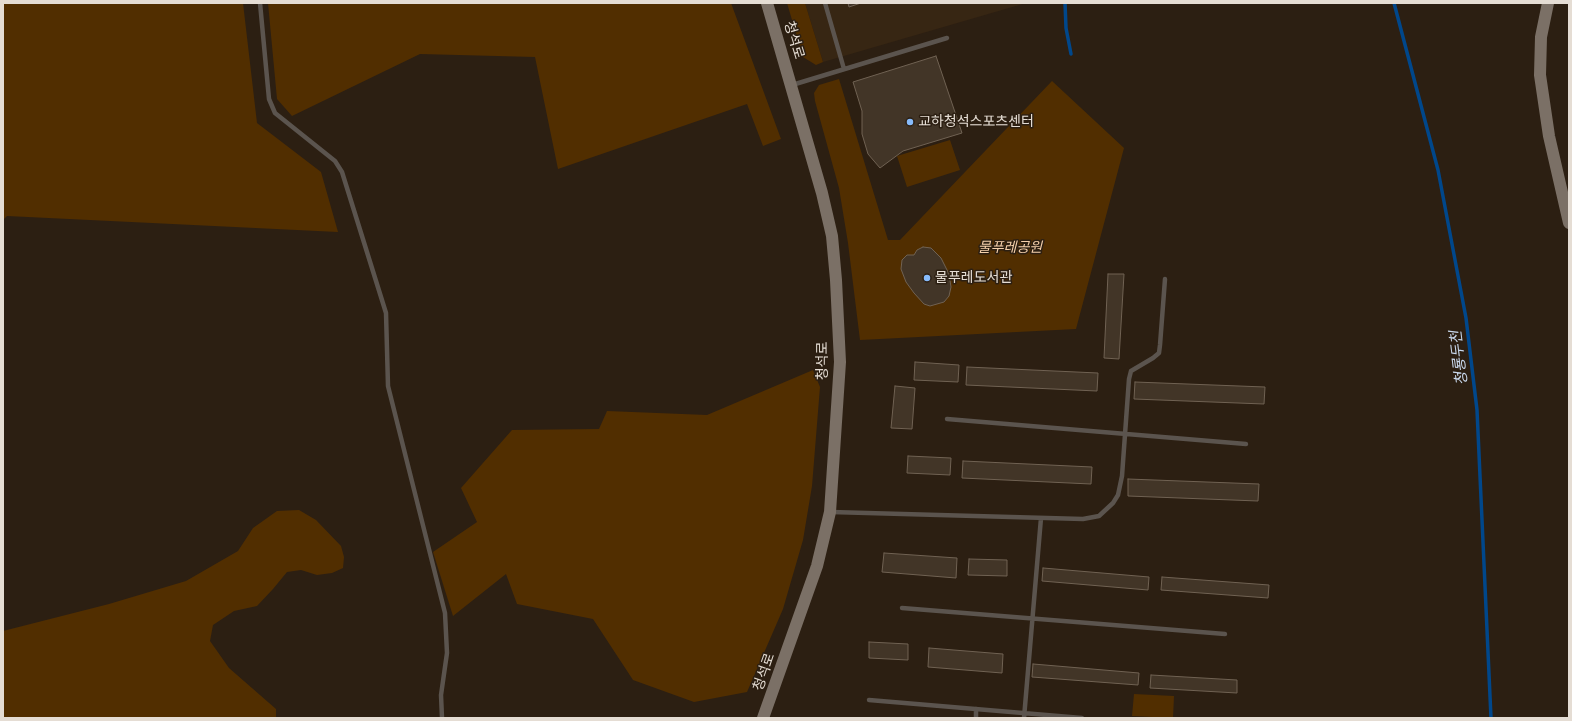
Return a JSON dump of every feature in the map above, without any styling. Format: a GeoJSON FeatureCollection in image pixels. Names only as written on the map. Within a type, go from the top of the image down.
{"type":"FeatureCollection","features":[{"type":"Feature","properties":{"kind":"main road","name":"청석로"},"geometry":{"type":"LineString","coordinates":[[764,718],[817,566],[830,512],[840,362],[836,280],[832,236],[822,193],[792,85],[767,3]]}},
{"type":"Feature","properties":{"kind":"main road"},"geometry":{"type":"LineString","coordinates":[[1548,3],[1541,37],[1540,75],[1549,136],[1569,223]]}},
{"type":"Feature","properties":{"kind":"lane"},"geometry":{"type":"LineString","coordinates":[[260,3],[269,99],[275,113],[335,161],[342,172],[386,313],[388,386],[445,613],[447,653],[441,695],[442,718]]}},
{"type":"Feature","properties":{"kind":"lane"},"geometry":{"type":"LineString","coordinates":[[825,3],[844,69]]}},
{"type":"Feature","properties":{"kind":"lane"},"geometry":{"type":"LineString","coordinates":[[792,85],[947,38]]}},
{"type":"Feature","properties":{"kind":"lane"},"geometry":{"type":"LineString","coordinates":[[830,512],[1083,519],[1099,516],[1113,503],[1118,495],[1122,476],[1124,434],[1129,378],[1131,371],[1154,358],[1159,353],[1164,279]]}},
{"type":"Feature","properties":{"kind":"lane"},"geometry":{"type":"LineString","coordinates":[[947,419],[1246,444]]}},
{"type":"Feature","properties":{"kind":"lane"},"geometry":{"type":"LineString","coordinates":[[1024,716],[1041,518]]}},
{"type":"Feature","properties":{"kind":"lane"},"geometry":{"type":"LineString","coordinates":[[902,608],[1225,634]]}},
{"type":"Feature","properties":{"kind":"lane"},"geometry":{"type":"LineString","coordinates":[[869,700],[976,709],[1024,716],[1082,718]]}},
{"type":"Feature","properties":{"kind":"lane"},"geometry":{"type":"LineString","coordinates":[[976,709],[976,718]]}},
{"type":"Feature","properties":{"kind":"shaded area"},"geometry":{"type":"Polygon","coordinates":[[[805,3],[1026,3],[823,62],[805,3]]]}},
{"type":"Feature","properties":{"kind":"green space"},"geometry":{"type":"Polygon","coordinates":[[[3,3],[243,3],[257,123],[321,172],[338,232],[7,216],[3,220],[3,3]]]}},
{"type":"Feature","properties":{"kind":"green space"},"geometry":{"type":"Polygon","coordinates":[[[268,3],[731,3],[781,139],[763,146],[747,104],[558,169],[535,57],[420,54],[292,116],[277,99],[268,3]]]}},
{"type":"Feature","properties":{"kind":"green space"},"geometry":{"type":"Polygon","coordinates":[[[787,3],[805,3],[823,62],[816,65],[803,57],[787,3]]]}},
{"type":"Feature","properties":{"kind":"green space","name":"물푸레공원"},"geometry":{"type":"Polygon","coordinates":[[[839,79],[888,240],[900,240],[1052,81],[1124,148],[1076,329],[860,340],[848,243],[839,188],[814,93],[819,85],[839,79]]]}},
{"type":"Feature","properties":{"kind":"green space"},"geometry":{"type":"Polygon","coordinates":[[[950,140],[960,170],[907,187],[897,156],[950,140]]]}},
{"type":"Feature","properties":{"kind":"green space"},"geometry":{"type":"Polygon","coordinates":[[[813,370],[820,387],[812,486],[803,540],[783,609],[747,692],[694,702],[633,680],[593,619],[517,604],[506,574],[453,616],[433,552],[477,522],[461,488],[512,430],[599,429],[607,411],[707,415],[813,370]]]}},
{"type":"Feature","properties":{"kind":"green space"},"geometry":{"type":"Polygon","coordinates":[[[299,510],[316,520],[341,546],[344,557],[343,568],[332,573],[317,575],[301,570],[287,572],[257,606],[234,611],[213,625],[210,641],[229,668],[276,709],[276,718],[3,718],[3,631],[109,604],[186,581],[238,551],[253,528],[277,511],[299,510]]]}},
{"type":"Feature","properties":{"kind":"green space"},"geometry":{"type":"Polygon","coordinates":[[[1134,694],[1174,696],[1173,718],[1132,716],[1134,694]]]}},
{"type":"Feature","properties":{"kind":"building"},"geometry":{"type":"Polygon","coordinates":[[[848,3],[861,3],[849,7],[848,3]]]}},
{"type":"Feature","properties":{"kind":"building","name":"교하청석스포츠센터"},"geometry":{"type":"Polygon","coordinates":[[[936,56],[962,133],[903,151],[880,168],[868,154],[862,134],[862,111],[853,82],[936,56]]]}},
{"type":"Feature","properties":{"kind":"building","name":"물푸레도서관"},"geometry":{"type":"Polygon","coordinates":[[[923,247],[931,248],[941,258],[949,274],[951,287],[949,296],[944,302],[930,306],[924,304],[914,293],[906,282],[901,269],[902,260],[907,255],[914,255],[917,250],[923,247]]]}},
{"type":"Feature","properties":{"kind":"building"},"geometry":{"type":"Polygon","coordinates":[[[1108,274],[1124,274],[1119,359],[1104,358],[1108,274]]]}},
{"type":"Feature","properties":{"kind":"building"},"geometry":{"type":"Polygon","coordinates":[[[915,362],[959,365],[958,382],[914,380],[915,362]]]}},
{"type":"Feature","properties":{"kind":"building"},"geometry":{"type":"Polygon","coordinates":[[[967,367],[1098,373],[1097,391],[966,385],[967,367]]]}},
{"type":"Feature","properties":{"kind":"building"},"geometry":{"type":"Polygon","coordinates":[[[1135,382],[1265,387],[1264,404],[1134,399],[1135,382]]]}},
{"type":"Feature","properties":{"kind":"building"},"geometry":{"type":"Polygon","coordinates":[[[895,386],[915,388],[912,429],[891,428],[895,386]]]}},
{"type":"Feature","properties":{"kind":"building"},"geometry":{"type":"Polygon","coordinates":[[[908,456],[951,458],[950,475],[907,473],[908,456]]]}},
{"type":"Feature","properties":{"kind":"building"},"geometry":{"type":"Polygon","coordinates":[[[963,461],[1092,467],[1091,484],[962,478],[963,461]]]}},
{"type":"Feature","properties":{"kind":"building"},"geometry":{"type":"Polygon","coordinates":[[[1128,479],[1259,484],[1258,501],[1128,496],[1128,479]]]}},
{"type":"Feature","properties":{"kind":"building"},"geometry":{"type":"Polygon","coordinates":[[[884,553],[957,558],[956,578],[882,572],[884,553]]]}},
{"type":"Feature","properties":{"kind":"building"},"geometry":{"type":"Polygon","coordinates":[[[969,559],[1007,560],[1007,576],[968,575],[969,559]]]}},
{"type":"Feature","properties":{"kind":"building"},"geometry":{"type":"Polygon","coordinates":[[[1043,568],[1149,577],[1148,590],[1042,581],[1043,568]]]}},
{"type":"Feature","properties":{"kind":"building"},"geometry":{"type":"Polygon","coordinates":[[[1162,577],[1269,585],[1268,598],[1161,590],[1162,577]]]}},
{"type":"Feature","properties":{"kind":"building"},"geometry":{"type":"Polygon","coordinates":[[[869,642],[908,644],[908,660],[869,658],[869,642]]]}},
{"type":"Feature","properties":{"kind":"building"},"geometry":{"type":"Polygon","coordinates":[[[929,648],[1003,654],[1002,673],[928,667],[929,648]]]}},
{"type":"Feature","properties":{"kind":"building"},"geometry":{"type":"Polygon","coordinates":[[[1033,664],[1139,673],[1138,685],[1032,677],[1033,664]]]}},
{"type":"Feature","properties":{"kind":"building"},"geometry":{"type":"Polygon","coordinates":[[[1151,675],[1237,680],[1237,693],[1150,688],[1151,675]]]}},
{"type":"Feature","properties":{"kind":"waterway"},"geometry":{"type":"LineString","coordinates":[[1065,3],[1066,28],[1071,54]]}},
{"type":"Feature","properties":{"kind":"waterway","name":"청룡두천"},"geometry":{"type":"LineString","coordinates":[[1394,3],[1438,170],[1466,318],[1477,410],[1491,718]]}},
{"type":"Feature","properties":{"kind":"place","name":"교하청석스포츠센터"},"geometry":{"type":"Point","coordinates":[910,122]}},
{"type":"Feature","properties":{"kind":"place","name":"물푸레도서관"},"geometry":{"type":"Point","coordinates":[927,278]}}]}
